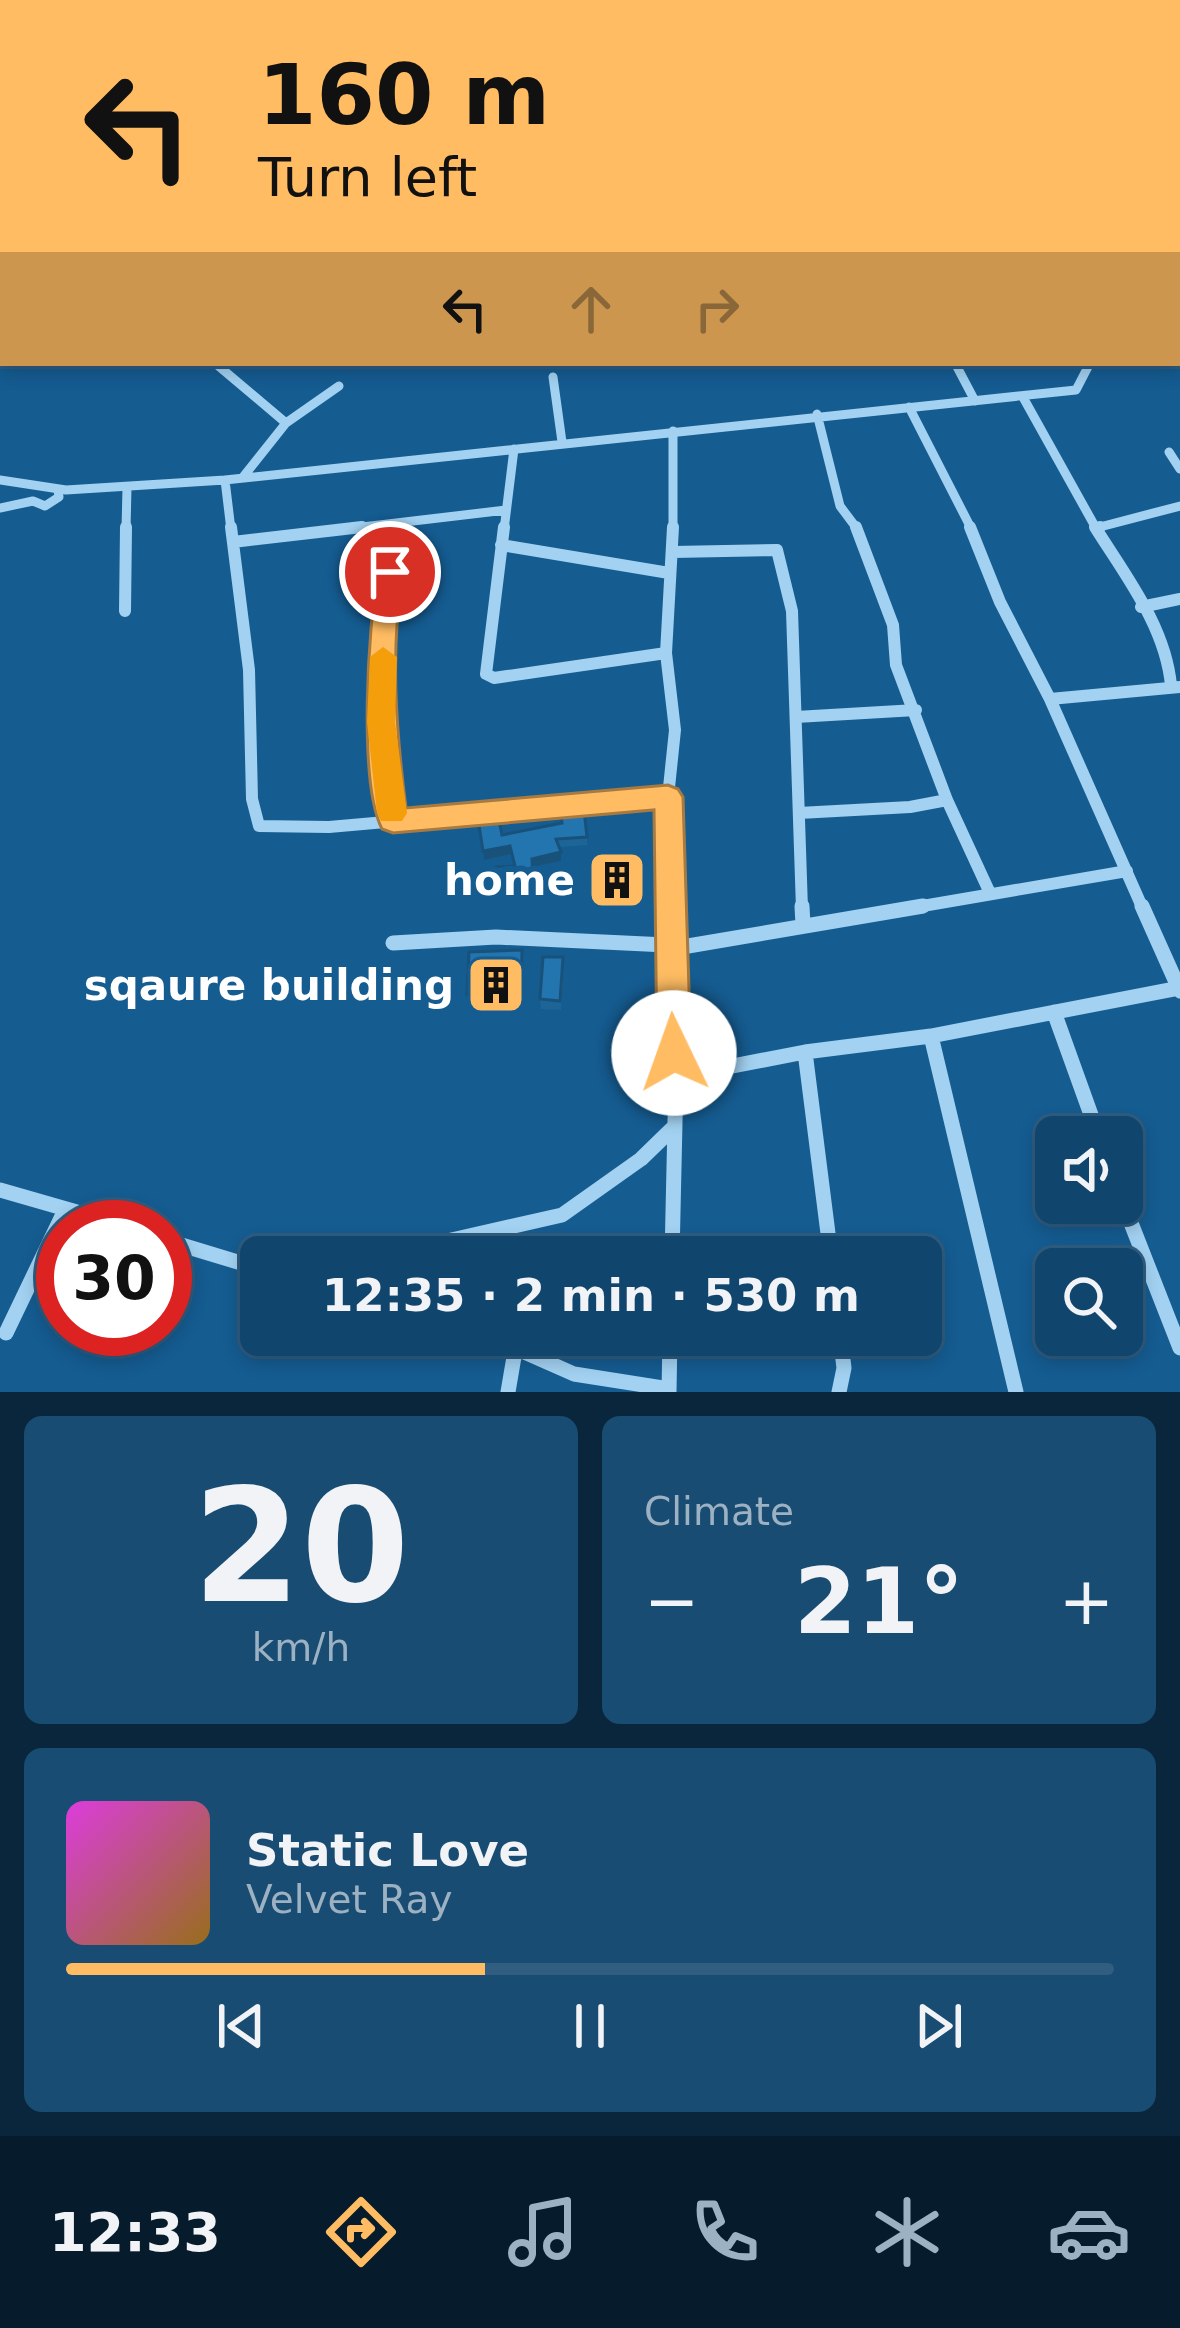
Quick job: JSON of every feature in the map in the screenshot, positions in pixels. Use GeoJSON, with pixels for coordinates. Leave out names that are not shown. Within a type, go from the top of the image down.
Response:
{"type":"FeatureCollection","features":[{"type":"Feature","properties":{"kind":"street"},"geometry":{"type":"LineString","coordinates":[[219,366],[286,423]]}},
{"type":"Feature","properties":{"kind":"street"},"geometry":{"type":"LineString","coordinates":[[957,366],[975,401]]}},
{"type":"Feature","properties":{"kind":"street"},"geometry":{"type":"LineString","coordinates":[[0,480],[58,490],[127,488],[817,414],[1024,399],[1076,389],[1088,366]]}},
{"type":"Feature","properties":{"kind":"street"},"geometry":{"type":"LineString","coordinates":[[553,377],[562,442]]}},
{"type":"Feature","properties":{"kind":"street"},"geometry":{"type":"LineString","coordinates":[[243,477],[286,423],[339,386]]}},
{"type":"Feature","properties":{"kind":"street"},"geometry":{"type":"LineString","coordinates":[[1024,399],[1129,579],[1171,661],[1175,687],[1050,699]]}},
{"type":"Feature","properties":{"kind":"street"},"geometry":{"type":"LineString","coordinates":[[676,1077],[1179,989],[1050,699],[909,407]]}},
{"type":"Feature","properties":{"kind":"street"},"geometry":{"type":"LineString","coordinates":[[817,414],[840,506],[855,523],[892,626],[896,665],[947,800],[989,891]]}},
{"type":"Feature","properties":{"kind":"street"},"geometry":{"type":"LineString","coordinates":[[672,1236],[676,1077],[668,797],[675,730],[665,653],[673,552],[673,431]]}},
{"type":"Feature","properties":{"kind":"street"},"geometry":{"type":"LineString","coordinates":[[514,448],[486,674],[494,678],[665,653]]}},
{"type":"Feature","properties":{"kind":"street"},"geometry":{"type":"LineString","coordinates":[[1169,452],[1180,469]]}},
{"type":"Feature","properties":{"kind":"street"},"geometry":{"type":"LineString","coordinates":[[225,480],[249,670],[252,799],[259,826],[393,821],[668,797]]}},
{"type":"Feature","properties":{"kind":"street"},"geometry":{"type":"LineString","coordinates":[[125,611],[127,488]]}},
{"type":"Feature","properties":{"kind":"street"},"geometry":{"type":"LineString","coordinates":[[0,508],[33,501],[45,506],[59,497],[58,490]]}},
{"type":"Feature","properties":{"kind":"street"},"geometry":{"type":"LineString","coordinates":[[1096,528],[1180,506]]}},
{"type":"Feature","properties":{"kind":"street"},"geometry":{"type":"LineString","coordinates":[[233,542],[506,510]]}},
{"type":"Feature","properties":{"kind":"street"},"geometry":{"type":"LineString","coordinates":[[393,821],[381,722],[382,616],[396,524]]}},
{"type":"Feature","properties":{"kind":"street"},"geometry":{"type":"LineString","coordinates":[[501,545],[668,574]]}},
{"type":"Feature","properties":{"kind":"street"},"geometry":{"type":"LineString","coordinates":[[673,552],[776,550],[792,611],[803,925]]}},
{"type":"Feature","properties":{"kind":"street"},"geometry":{"type":"LineString","coordinates":[[1141,607],[1180,599]]}},
{"type":"Feature","properties":{"kind":"street"},"geometry":{"type":"LineString","coordinates":[[796,717],[916,710]]}},
{"type":"Feature","properties":{"kind":"street"},"geometry":{"type":"LineString","coordinates":[[799,813],[910,807],[947,800]]}},
{"type":"Feature","properties":{"kind":"street"},"geometry":{"type":"LineString","coordinates":[[393,944],[496,937],[670,946],[1127,871]]}},
{"type":"Feature","properties":{"kind":"street"},"geometry":{"type":"LineString","coordinates":[[1054,1012],[1091,1116]]}},
{"type":"Feature","properties":{"kind":"street"},"geometry":{"type":"LineString","coordinates":[[931,1036],[1016,1392]]}},
{"type":"Feature","properties":{"kind":"street"},"geometry":{"type":"LineString","coordinates":[[805,1052],[828,1236]]}},
{"type":"Feature","properties":{"kind":"street"},"geometry":{"type":"LineString","coordinates":[[470,1236],[562,1215],[641,1159],[675,1126]]}},
{"type":"Feature","properties":{"kind":"street"},"geometry":{"type":"LineString","coordinates":[[0,1190],[36,1201]]}},
{"type":"Feature","properties":{"kind":"street"},"geometry":{"type":"LineString","coordinates":[[1131,1224],[1180,1348]]}},
{"type":"Feature","properties":{"kind":"street"},"geometry":{"type":"LineString","coordinates":[[192,1248],[240,1263]]}},
{"type":"Feature","properties":{"kind":"street"},"geometry":{"type":"LineString","coordinates":[[6,1333],[36,1270]]}},
{"type":"Feature","properties":{"kind":"street"},"geometry":{"type":"LineString","coordinates":[[1160,1298],[1180,1294]]}},
{"type":"Feature","properties":{"kind":"street"},"geometry":{"type":"LineString","coordinates":[[508,1392],[514,1356]]}},
{"type":"Feature","properties":{"kind":"street"},"geometry":{"type":"LineString","coordinates":[[528,1356],[574,1374],[669,1391],[670,1356]]}},
{"type":"Feature","properties":{"kind":"street"},"geometry":{"type":"LineString","coordinates":[[838,1392],[843,1356]]}},
{"type":"Feature","properties":{"kind":"building"},"geometry":{"type":"Polygon","coordinates":[[[584,810],[587,837],[556,839],[561,852],[532,859],[533,881],[519,882],[519,874],[497,876],[496,867],[515,866],[510,846],[483,851],[478,819],[498,815],[502,835],[562,823],[561,812],[584,810]]]}},
{"type":"Feature","properties":{"kind":"building"},"geometry":{"type":"Polygon","coordinates":[[[602,856],[638,856],[640,870],[632,870],[634,884],[611,886],[602,856]]]}},
{"type":"Feature","properties":{"kind":"building","name":"sqaure building"},"geometry":{"type":"Polygon","coordinates":[[[522,950],[521,994],[467,995],[469,952],[522,950]]]}},
{"type":"Feature","properties":{"kind":"building"},"geometry":{"type":"Polygon","coordinates":[[[543,957],[563,957],[560,1001],[540,999],[543,957]]]}},
{"type":"Feature","properties":{"kind":"slow traffic"},"geometry":{"type":"LineString","coordinates":[[383,657],[381,722],[392,813]]}},
{"type":"Feature","properties":{"kind":"place","name":"home"},"geometry":{"type":"Point","coordinates":[617,880]}},
{"type":"Feature","properties":{"kind":"place","name":"sqaure building"},"geometry":{"type":"Point","coordinates":[496,985]}},
{"type":"Feature","properties":{"kind":"route"},"geometry":{"type":"LineString","coordinates":[[390,572],[382,616],[381,722],[393,821],[668,797],[672,807],[674,1053]]}}]}
